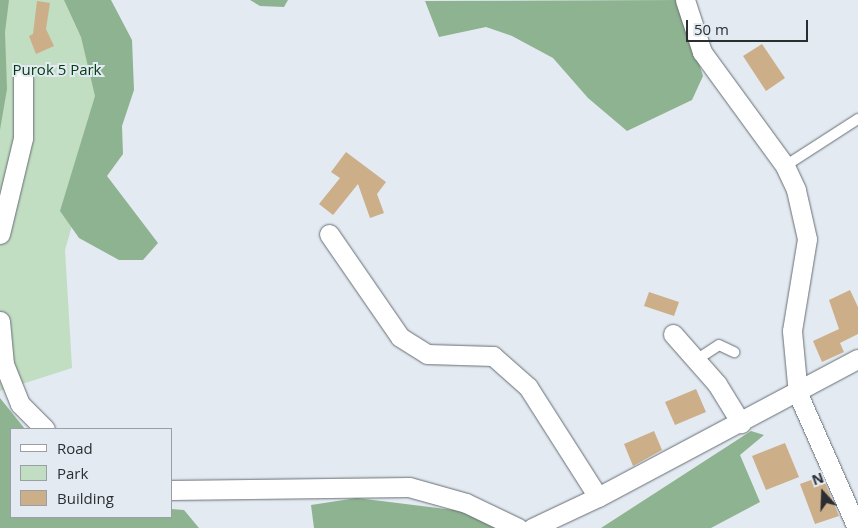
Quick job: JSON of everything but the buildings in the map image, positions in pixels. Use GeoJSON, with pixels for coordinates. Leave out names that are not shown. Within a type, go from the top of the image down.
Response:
{"type":"FeatureCollection","features":[{"type":"Feature","properties":{"kind":"street"},"geometry":{"type":"LineString","coordinates":[[685,0],[702,52],[785,166],[805,218],[807,239],[792,331],[798,394],[857,528]]}},
{"type":"Feature","properties":{"kind":"street"},"geometry":{"type":"LineString","coordinates":[[0,234],[23,138],[23,76]]}},
{"type":"Feature","properties":{"kind":"street"},"geometry":{"type":"LineString","coordinates":[[329,234],[400,337],[427,354],[493,356],[528,388],[598,497]]}},
{"type":"Feature","properties":{"kind":"street"},"geometry":{"type":"LineString","coordinates":[[0,321],[7,372],[20,404],[44,428]]}},
{"type":"Feature","properties":{"kind":"street"},"geometry":{"type":"LineString","coordinates":[[673,334],[721,389],[741,423]]}},
{"type":"Feature","properties":{"kind":"street"},"geometry":{"type":"LineString","coordinates":[[532,528],[598,497],[798,394],[858,358]]}},
{"type":"Feature","properties":{"kind":"street"},"geometry":{"type":"LineString","coordinates":[[172,490],[409,487],[466,502],[518,528]]}},
{"type":"Feature","properties":{"kind":"lane"},"geometry":{"type":"LineString","coordinates":[[785,166],[858,120]]}},
{"type":"Feature","properties":{"kind":"lane"},"geometry":{"type":"LineString","coordinates":[[696,360],[719,345],[734,352]]}},
{"type":"Feature","properties":{"kind":"green space","name":"Purok 5 Park"},"geometry":{"type":"Polygon","coordinates":[[[0,0],[90,0],[118,66],[65,250],[72,368],[0,391],[0,0]]]}},
{"type":"Feature","properties":{"kind":"green space"},"geometry":{"type":"Polygon","coordinates":[[[0,0],[9,0],[5,32],[7,89],[0,130],[0,0]]]}},
{"type":"Feature","properties":{"kind":"green space"},"geometry":{"type":"Polygon","coordinates":[[[64,0],[111,0],[132,40],[134,90],[122,126],[123,154],[107,176],[158,243],[143,260],[119,260],[79,238],[60,211],[95,96],[81,37],[64,0]]]}},
{"type":"Feature","properties":{"kind":"green space"},"geometry":{"type":"Polygon","coordinates":[[[250,0],[288,0],[284,7],[260,6],[250,0]]]}},
{"type":"Feature","properties":{"kind":"green space"},"geometry":{"type":"Polygon","coordinates":[[[679,0],[703,76],[692,100],[627,131],[588,98],[553,58],[512,36],[486,27],[439,37],[425,1],[679,0]]]}},
{"type":"Feature","properties":{"kind":"green space"},"geometry":{"type":"Polygon","coordinates":[[[0,398],[24,428],[10,428],[10,518],[172,518],[172,509],[184,510],[199,528],[0,528],[0,398]]]}},
{"type":"Feature","properties":{"kind":"green space"},"geometry":{"type":"Polygon","coordinates":[[[751,431],[764,435],[740,455],[760,502],[711,528],[601,528],[751,431]]]}},
{"type":"Feature","properties":{"kind":"green space"},"geometry":{"type":"Polygon","coordinates":[[[357,498],[462,511],[499,528],[314,528],[311,505],[357,498]]]}}]}
